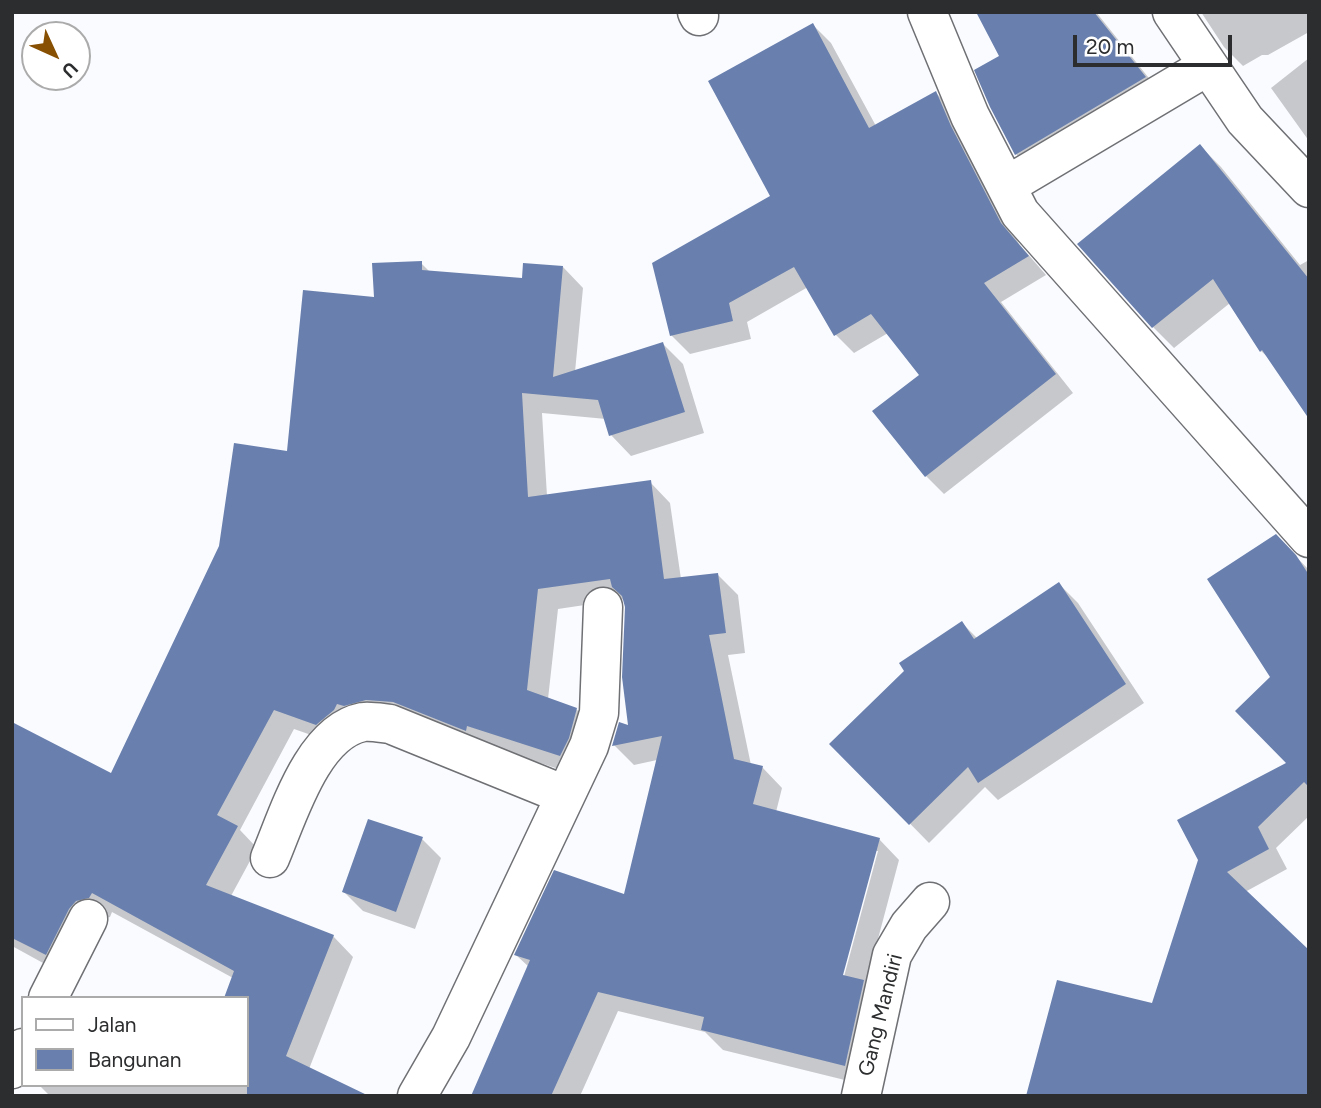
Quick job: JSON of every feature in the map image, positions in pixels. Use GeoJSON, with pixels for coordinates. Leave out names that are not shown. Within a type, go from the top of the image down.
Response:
{"type":"FeatureCollection","features":[{"type":"Feature","properties":{"kind":"street"},"geometry":{"type":"LineString","coordinates":[[927,12],[970,116],[1020,213],[1307,533]]}},
{"type":"Feature","properties":{"kind":"street"},"geometry":{"type":"LineString","coordinates":[[1172,12],[1245,121],[1309,188]]}},
{"type":"Feature","properties":{"kind":"street"},"geometry":{"type":"LineString","coordinates":[[1006,186],[1208,66]]}},
{"type":"Feature","properties":{"kind":"street"},"geometry":{"type":"LineString","coordinates":[[417,1096],[451,1037],[589,746],[598,713],[603,607]]}},
{"type":"Feature","properties":{"kind":"street"},"geometry":{"type":"LineString","coordinates":[[270,858],[313,762],[326,744],[348,727],[365,722],[390,724],[565,795]]}},
{"type":"Feature","properties":{"kind":"street","name":"Gang Mandiri"},"geometry":{"type":"LineString","coordinates":[[861,1096],[892,955],[909,926],[930,902]]}},
{"type":"Feature","properties":{"kind":"street"},"geometry":{"type":"LineString","coordinates":[[49,996],[88,919]]}},
{"type":"Feature","properties":{"kind":"street"},"geometry":{"type":"LineString","coordinates":[[12,1069],[21,1052]]}},
{"type":"Feature","properties":{"kind":"building"},"geometry":{"type":"Polygon","coordinates":[[[976,12],[1094,12],[1146,77],[1015,155],[974,70],[999,56],[976,12]]]}},
{"type":"Feature","properties":{"kind":"building"},"geometry":{"type":"Polygon","coordinates":[[[813,23],[869,128],[936,91],[1001,223],[1029,256],[984,283],[1056,374],[925,477],[872,411],[919,375],[871,314],[834,336],[794,267],[729,303],[733,321],[670,336],[652,263],[770,196],[708,81],[813,23]]]}},
{"type":"Feature","properties":{"kind":"building"},"geometry":{"type":"Polygon","coordinates":[[[1200,144],[1309,279],[1309,419],[1262,350],[1260,352],[1213,279],[1152,328],[1077,244],[1200,144]]]}},
{"type":"Feature","properties":{"kind":"building"},"geometry":{"type":"Polygon","coordinates":[[[422,261],[422,270],[522,278],[523,263],[563,266],[553,377],[663,342],[685,412],[609,436],[598,400],[522,393],[528,497],[651,480],[664,579],[718,573],[726,633],[709,635],[734,759],[763,766],[753,804],[880,838],[843,975],[864,980],[845,1066],[701,1030],[704,1017],[598,992],[551,1096],[471,1096],[530,960],[514,955],[554,870],[624,894],[662,736],[612,746],[619,722],[628,725],[622,677],[625,607],[622,596],[612,587],[610,579],[538,589],[527,690],[577,708],[569,738],[560,756],[467,726],[466,731],[393,702],[366,700],[344,706],[337,704],[334,710],[316,725],[274,710],[217,815],[238,826],[206,885],[334,935],[286,1056],[369,1096],[247,1096],[248,996],[225,996],[234,971],[92,893],[89,898],[76,901],[69,909],[46,955],[12,938],[12,722],[111,773],[219,546],[234,443],[287,451],[303,290],[374,297],[372,263],[422,261]]]}},
{"type":"Feature","properties":{"kind":"building"},"geometry":{"type":"Polygon","coordinates":[[[1276,534],[1296,555],[1309,575],[1309,787],[1304,782],[1258,827],[1269,849],[1227,872],[1309,950],[1309,1096],[1026,1096],[1057,980],[1152,1003],[1198,860],[1177,820],[1286,763],[1235,711],[1270,677],[1207,579],[1276,534]]]}},
{"type":"Feature","properties":{"kind":"building"},"geometry":{"type":"Polygon","coordinates":[[[1059,582],[1126,684],[978,783],[968,767],[909,825],[829,744],[904,671],[899,663],[962,621],[974,639],[1059,582]]]}},
{"type":"Feature","properties":{"kind":"building"},"geometry":{"type":"Polygon","coordinates":[[[368,819],[423,837],[396,912],[342,892],[368,819]]]}}]}
